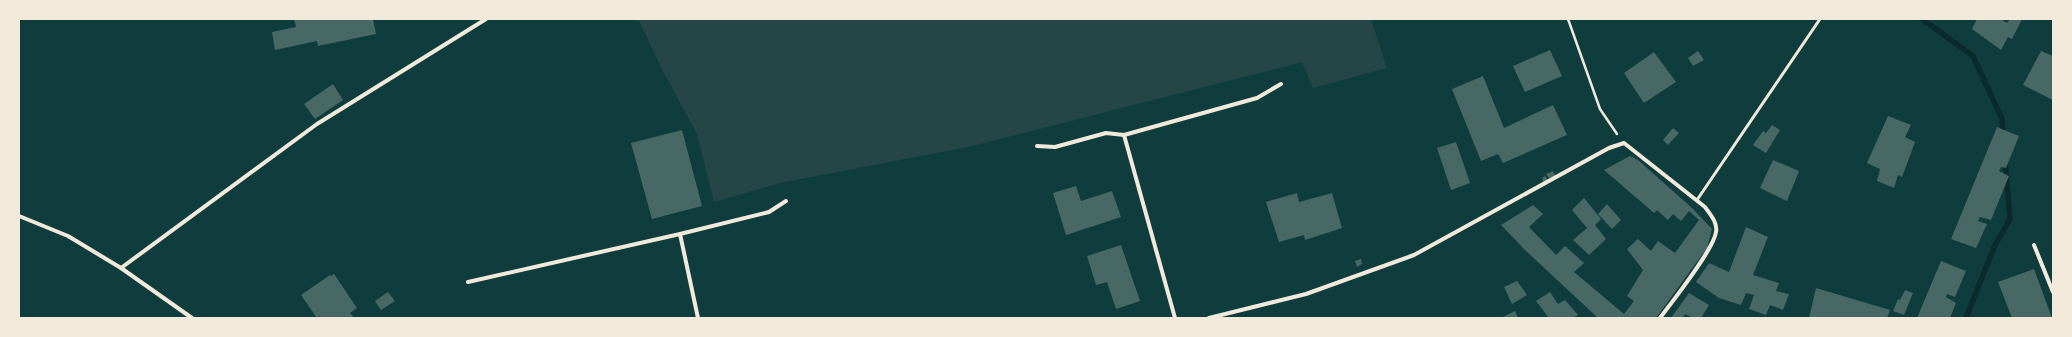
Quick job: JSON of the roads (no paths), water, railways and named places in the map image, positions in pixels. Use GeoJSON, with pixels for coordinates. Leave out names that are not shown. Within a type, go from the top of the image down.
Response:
{"type":"FeatureCollection","features":[{"type":"Feature","properties":{"kind":"street"},"geometry":{"type":"LineString","coordinates":[[121,268],[317,124],[486,19]]}},
{"type":"Feature","properties":{"kind":"street"},"geometry":{"type":"LineString","coordinates":[[1037,146],[1055,147],[1106,132],[1124,135],[1257,98],[1281,84]]}},
{"type":"Feature","properties":{"kind":"street"},"geometry":{"type":"LineString","coordinates":[[1124,135],[1175,318]]}},
{"type":"Feature","properties":{"kind":"street"},"geometry":{"type":"LineString","coordinates":[[1209,318],[1306,294],[1414,255],[1609,148],[1624,143],[1697,200],[1713,218],[1717,232],[1710,249],[1660,318]]}},
{"type":"Feature","properties":{"kind":"street"},"geometry":{"type":"LineString","coordinates":[[468,282],[680,234],[769,212],[786,200]]}},
{"type":"Feature","properties":{"kind":"street"},"geometry":{"type":"LineString","coordinates":[[19,216],[68,236],[121,268],[192,318]]}},
{"type":"Feature","properties":{"kind":"street"},"geometry":{"type":"LineString","coordinates":[[680,234],[698,318]]}},
{"type":"Feature","properties":{"kind":"street"},"geometry":{"type":"LineString","coordinates":[[2034,245],[2053,292]]}},
{"type":"Feature","properties":{"kind":"lane"},"geometry":{"type":"LineString","coordinates":[[1697,200],[1820,19]]}},
{"type":"Feature","properties":{"kind":"waterway"},"geometry":{"type":"LineString","coordinates":[[1922,19],[1973,56],[2002,119],[2003,136]]}},
{"type":"Feature","properties":{"kind":"waterway"},"geometry":{"type":"LineString","coordinates":[[1966,318],[1995,245],[2010,219],[2005,160]]}}]}
